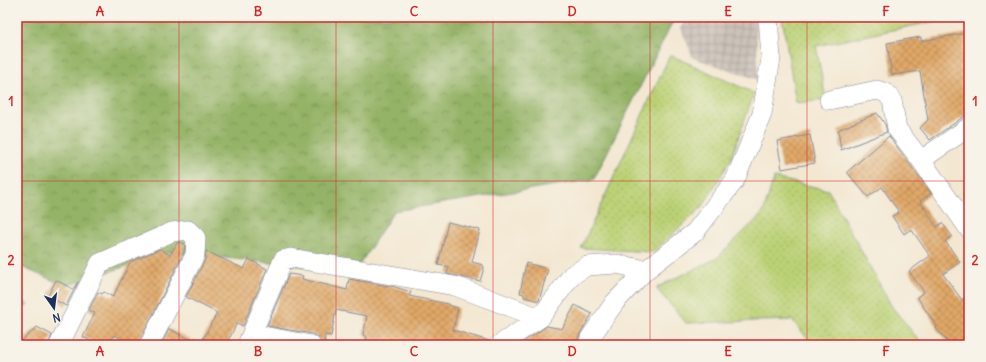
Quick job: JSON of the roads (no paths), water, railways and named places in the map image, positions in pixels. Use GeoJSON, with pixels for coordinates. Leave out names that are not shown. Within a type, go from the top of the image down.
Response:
{"type":"FeatureCollection","features":[{"type":"Feature","properties":{"kind":"street"},"geometry":{"type":"LineString","coordinates":[[588,345],[590,338],[615,302],[646,270],[695,232],[735,180],[762,114],[772,58],[768,17]]}},
{"type":"Feature","properties":{"kind":"street"},"geometry":{"type":"LineString","coordinates":[[829,100],[877,90],[886,93],[892,100],[897,128],[969,229]]}},
{"type":"Feature","properties":{"kind":"street"},"geometry":{"type":"LineString","coordinates":[[921,160],[969,127]]}},
{"type":"Feature","properties":{"kind":"street"},"geometry":{"type":"LineString","coordinates":[[59,345],[100,264],[172,232],[188,230],[196,238],[195,254],[149,345]]}},
{"type":"Feature","properties":{"kind":"street"},"geometry":{"type":"LineString","coordinates":[[311,345],[250,339],[283,260],[291,258],[455,286],[540,318]]}},
{"type":"Feature","properties":{"kind":"street"},"geometry":{"type":"LineString","coordinates":[[499,345],[540,318],[572,274],[587,266],[616,264],[646,270]]}},
{"type":"Feature","properties":{"kind":"water"},"geometry":{"type":"Polygon","coordinates":[[[17,293],[28,305],[17,315],[17,293]]]}}]}
